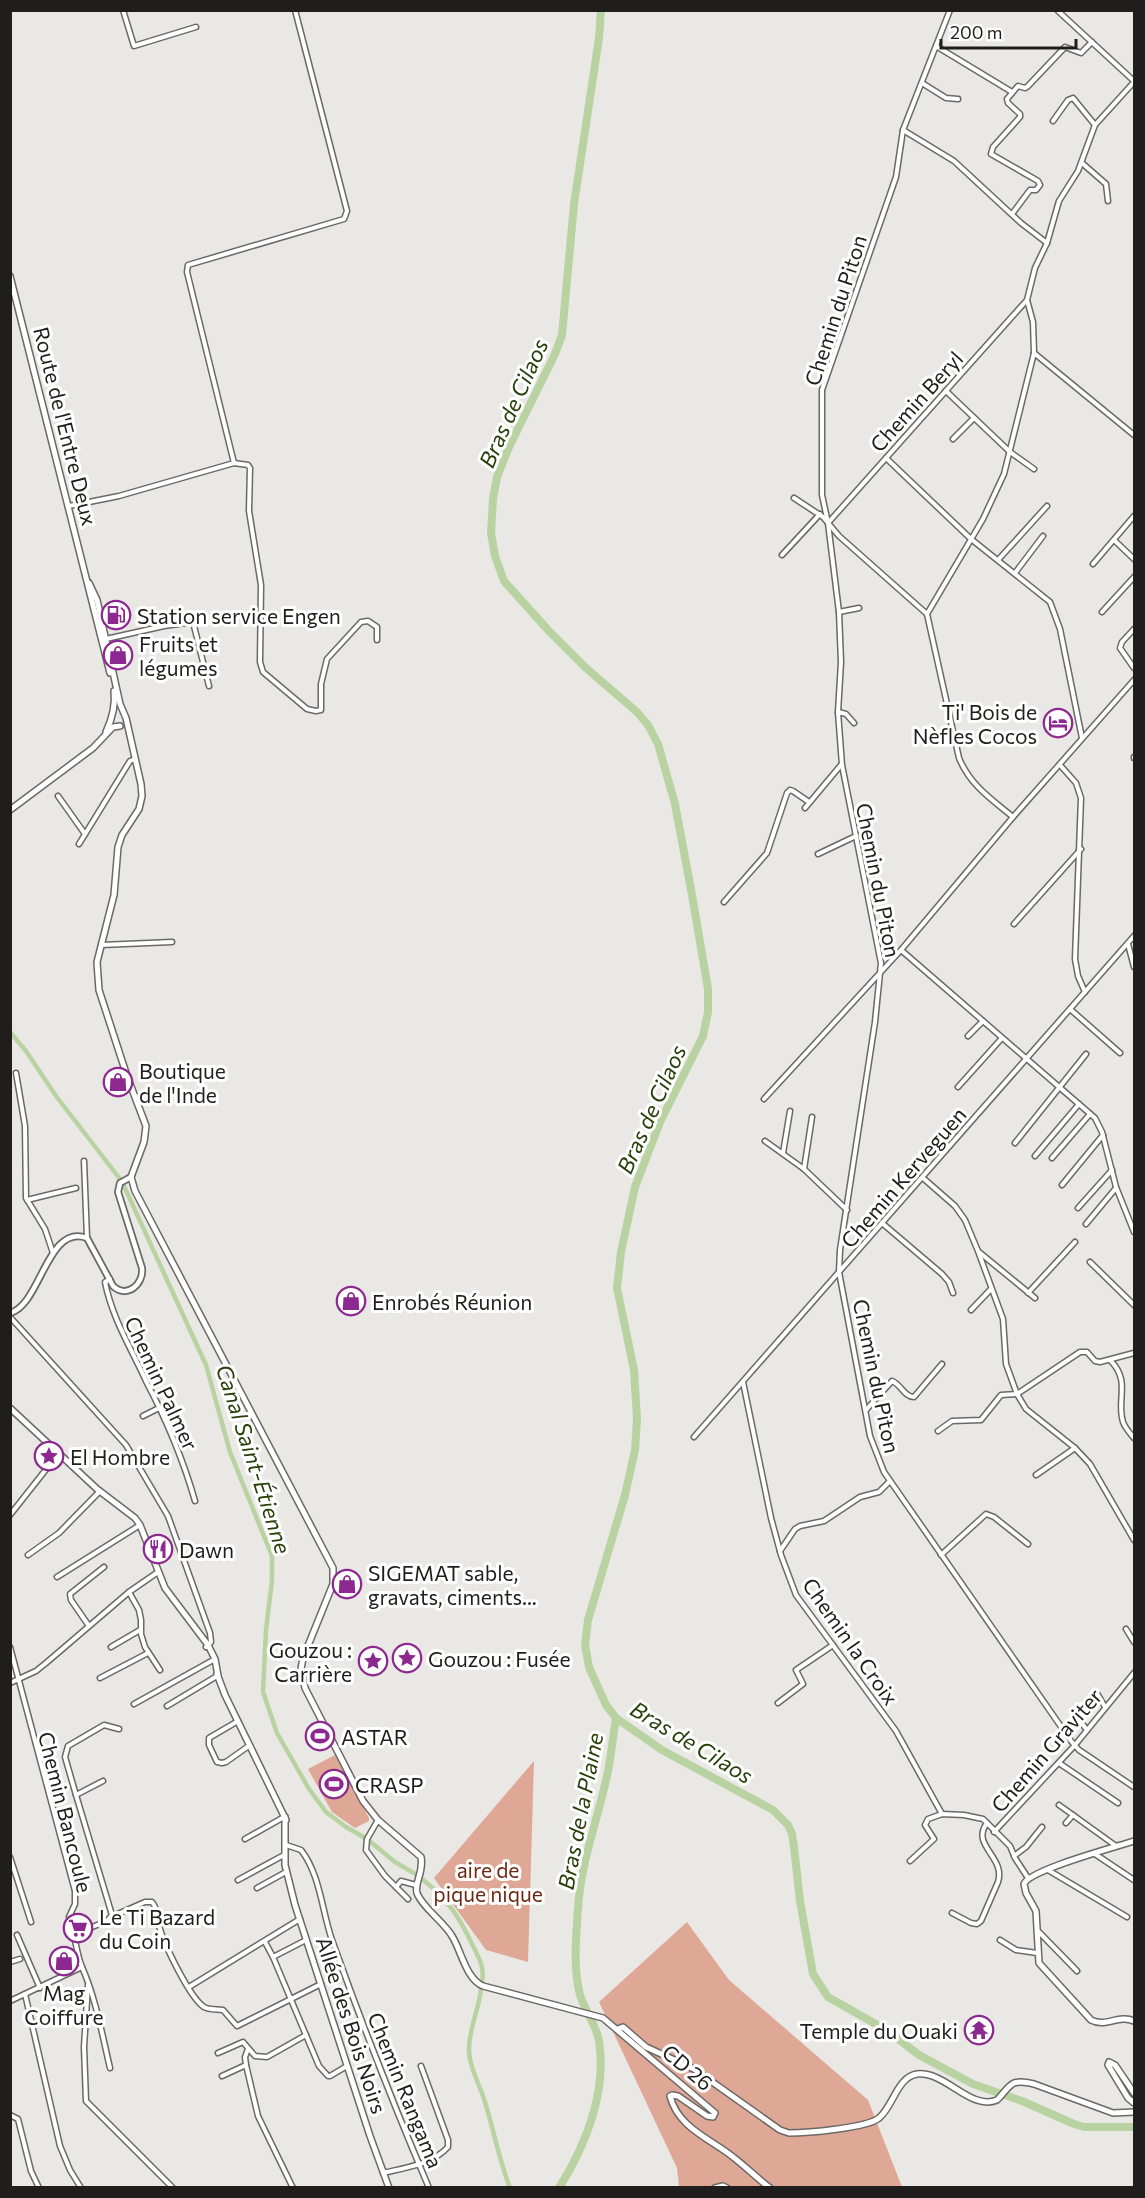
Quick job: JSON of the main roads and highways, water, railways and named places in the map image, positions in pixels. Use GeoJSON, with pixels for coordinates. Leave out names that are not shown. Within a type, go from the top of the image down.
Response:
{"type":"FeatureCollection","features":[{"type":"Feature","properties":{"kind":"main road","name":"Route de l'Entre Deux"},"geometry":{"type":"LineString","coordinates":[[10,276],[13,299],[69,506],[112,678],[115,696],[114,712]]}},
{"type":"Feature","properties":{"kind":"main road","name":"Route de l'Entre Deux"},"geometry":{"type":"LineString","coordinates":[[89,583],[97,600],[122,711]]}},
{"type":"Feature","properties":{"kind":"main road"},"geometry":{"type":"LineString","coordinates":[[122,711],[125,715],[128,733],[115,724],[111,716],[114,712],[122,711]]}},
{"type":"Feature","properties":{"kind":"main road"},"geometry":{"type":"LineString","coordinates":[[10,810],[93,748],[115,724],[126,720]]}},
{"type":"Feature","properties":{"kind":"main road","name":"CD 26"},"geometry":{"type":"LineString","coordinates":[[128,733],[141,784],[141,802],[118,847],[114,895],[97,962],[99,990],[146,1126],[144,1142],[130,1178],[237,1389],[333,1568],[333,1584],[303,1658],[302,1680],[363,1801],[378,1820],[421,1857],[422,1865],[416,1884],[417,1894],[452,1935],[473,1979],[479,1984],[603,2018],[689,2093],[712,2108],[715,2113],[713,2117],[703,2115],[680,2097],[672,2095],[670,2097],[683,2119],[695,2132],[731,2156],[770,2187]]}},
{"type":"Feature","properties":{"kind":"main road","name":"Allée des Bois Noirs"},"geometry":{"type":"LineString","coordinates":[[10,1408],[139,1526],[170,1596],[207,1646],[238,1721],[285,1816],[288,1825],[287,1872]]}},
{"type":"Feature","properties":{"kind":"main road"},"geometry":{"type":"LineString","coordinates":[[1134,1841],[1047,1869],[1028,1878],[1024,1884],[1024,1889],[1036,1911],[1037,1953],[1042,1967],[1091,2020],[1100,2024],[1124,2018],[1134,2021]]}},
{"type":"Feature","properties":{"kind":"main road","name":"Allée des Bois Noirs"},"geometry":{"type":"LineString","coordinates":[[287,1845],[284,1855],[300,1919],[389,2187]]}},
{"type":"Feature","properties":{"kind":"main road"},"geometry":{"type":"LineString","coordinates":[[618,2029],[623,2026],[646,2047],[694,2069],[780,2130],[789,2133],[865,2124],[878,2119],[903,2082],[909,2076],[916,2074],[932,2076],[984,2102],[994,2102],[1013,2084],[1027,2082],[1113,2113],[1134,2112]]}},
{"type":"Feature","properties":{"kind":"main road"},"geometry":{"type":"LineString","coordinates":[[1134,2093],[1115,2065],[1109,2062],[1110,2068],[1128,2098],[1134,2103]]}},
{"type":"Feature","properties":{"kind":"main road"},"geometry":{"type":"LineString","coordinates":[[715,2187],[728,2187]]}},
{"type":"Feature","properties":{"kind":"waterway","name":"Bras de Cilaos"},"geometry":{"type":"LineString","coordinates":[[601,10],[599,38],[574,204],[562,335],[497,477],[491,533],[495,556],[504,581],[586,668],[637,712],[648,725],[658,744],[675,804],[692,895],[708,989],[708,1012],[703,1036],[660,1122],[635,1187],[621,1252],[617,1288],[634,1370],[637,1419],[635,1450],[625,1495],[588,1620],[585,1645],[589,1667],[606,1705],[616,1718],[662,1750],[773,1810],[788,1825],[792,1834],[800,1901],[813,1974],[828,1997],[888,2031],[919,2055],[973,2084],[1022,2101],[1084,2127],[1134,2127]]}},
{"type":"Feature","properties":{"kind":"waterway","name":"Canal Saint-Étienne"},"geometry":{"type":"LineString","coordinates":[[10,1032],[120,1179]]}},
{"type":"Feature","properties":{"kind":"waterway","name":"Canal Saint-Étienne"},"geometry":{"type":"LineString","coordinates":[[124,1186],[206,1365],[230,1452],[272,1556],[263,1692],[277,1733],[309,1789],[326,1812],[367,1839],[395,1862],[417,1875]]}},
{"type":"Feature","properties":{"kind":"waterway","name":"Bras de la Plaine"},"geometry":{"type":"LineString","coordinates":[[559,2188],[586,2136],[597,2099],[600,2079],[599,2041],[580,1995],[576,1974],[576,1941],[582,1874],[607,1776],[616,1718]]}},
{"type":"Feature","properties":{"kind":"waterway","name":"Canal Saint-Étienne"},"geometry":{"type":"LineString","coordinates":[[422,1879],[446,1901],[463,1926],[481,1963],[482,1982]]}},
{"type":"Feature","properties":{"kind":"waterway","name":"Canal Saint-Étienne"},"geometry":{"type":"LineString","coordinates":[[481,1989],[471,2034],[469,2056],[510,2188]]}},
{"type":"Feature","properties":{"kind":"place","name":"Station service Engen"},"geometry":{"type":"Point","coordinates":[116,615]}},
{"type":"Feature","properties":{"kind":"place","name":"Fruits et légumes"},"geometry":{"type":"Point","coordinates":[118,655]}},
{"type":"Feature","properties":{"kind":"place","name":"Ti' Bois de Nèfles Cocos"},"geometry":{"type":"Point","coordinates":[1058,723]}},
{"type":"Feature","properties":{"kind":"place","name":"Boutique de l'Inde"},"geometry":{"type":"Point","coordinates":[118,1082]}},
{"type":"Feature","properties":{"kind":"place","name":"Enrobés Réunion"},"geometry":{"type":"Point","coordinates":[351,1301]}},
{"type":"Feature","properties":{"kind":"place","name":"El Hombre"},"geometry":{"type":"Point","coordinates":[49,1456]}},
{"type":"Feature","properties":{"kind":"place","name":"Dawn"},"geometry":{"type":"Point","coordinates":[158,1549]}},
{"type":"Feature","properties":{"kind":"place","name":"SIGEMAT sable, gravats, ciments..."},"geometry":{"type":"Point","coordinates":[347,1584]}},
{"type":"Feature","properties":{"kind":"place","name":"Gouzou : Fusée"},"geometry":{"type":"Point","coordinates":[407,1658]}},
{"type":"Feature","properties":{"kind":"place","name":"Gouzou : Carrière"},"geometry":{"type":"Point","coordinates":[373,1661]}},
{"type":"Feature","properties":{"kind":"place","name":"ASTAR"},"geometry":{"type":"Point","coordinates":[320,1736]}},
{"type":"Feature","properties":{"kind":"place","name":"CRASP"},"geometry":{"type":"Point","coordinates":[334,1784]}},
{"type":"Feature","properties":{"kind":"place","name":"Le Ti Bazard du Coin"},"geometry":{"type":"Point","coordinates":[78,1928]}},
{"type":"Feature","properties":{"kind":"place","name":"Mag Coiffure"},"geometry":{"type":"Point","coordinates":[64,1961]}},
{"type":"Feature","properties":{"kind":"place","name":"Temple du Ouaki"},"geometry":{"type":"Point","coordinates":[979,2030]}},
{"type":"Feature","properties":{"kind":"park label","name":"aire de pique nique"},"geometry":{"type":"Point","coordinates":[488,1881]}}]}
